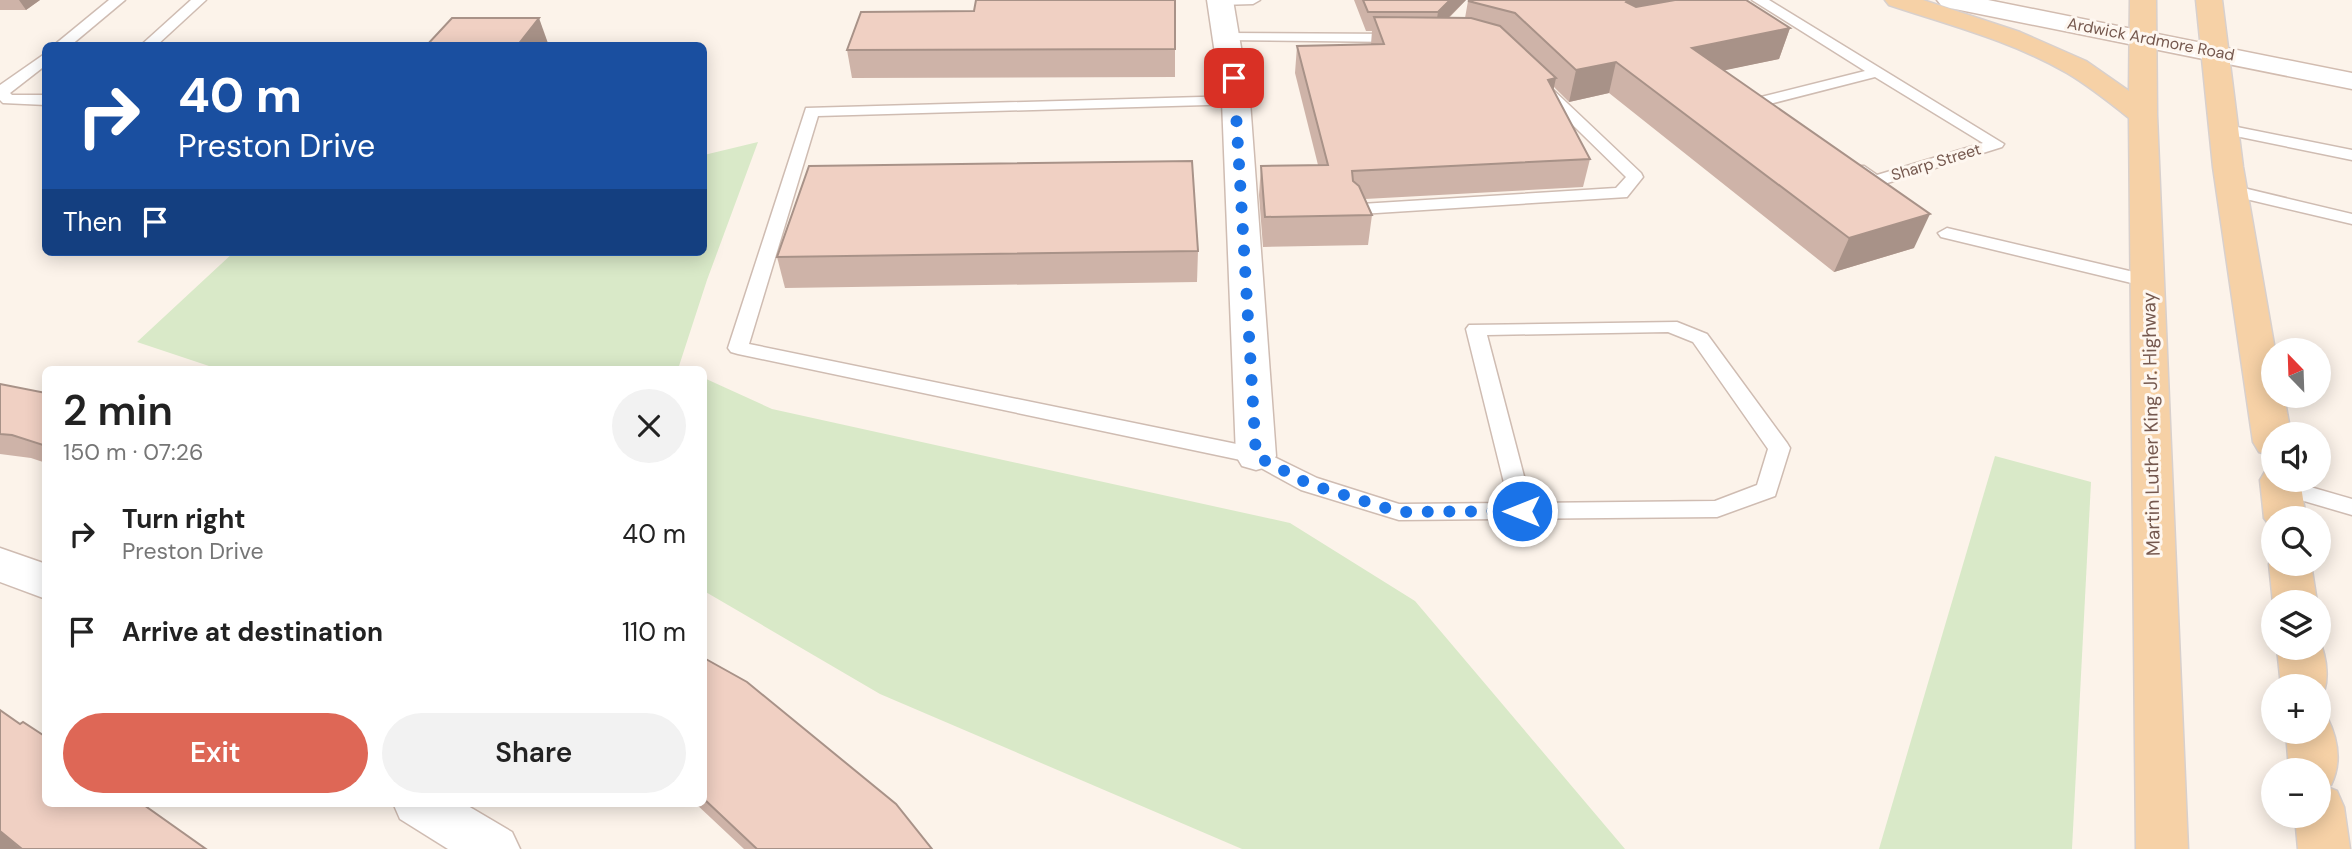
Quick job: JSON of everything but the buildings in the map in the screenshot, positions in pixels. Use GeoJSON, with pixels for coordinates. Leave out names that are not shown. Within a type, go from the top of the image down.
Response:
{"type":"FeatureCollection","features":[{"type":"Feature","properties":{"kind":"main road"},"geometry":{"type":"LineString","coordinates":[[1898,0],[2031,46],[2076,67],[2112,90],[2143,115]]}},
{"type":"Feature","properties":{"kind":"main road","name":"Martin Luther King Jr. Highway"},"geometry":{"type":"LineString","coordinates":[[2143,0],[2143,115],[2162,849]]}},
{"type":"Feature","properties":{"kind":"main road"},"geometry":{"type":"LineString","coordinates":[[2209,0],[2222,129],[2270,422]]}},
{"type":"Feature","properties":{"kind":"main road"},"geometry":{"type":"LineString","coordinates":[[2322,828],[2324,849]]}},
{"type":"Feature","properties":{"kind":"street"},"geometry":{"type":"LineString","coordinates":[[1220,0],[1236,101],[1256,456]]}},
{"type":"Feature","properties":{"kind":"street","name":"Ardwick Ardmore Road"},"geometry":{"type":"LineString","coordinates":[[1950,0],[2352,80]]}},
{"type":"Feature","properties":{"kind":"street"},"geometry":{"type":"LineString","coordinates":[[0,564],[42,580]]}},
{"type":"Feature","properties":{"kind":"street"},"geometry":{"type":"LineString","coordinates":[[425,807],[494,849]]}},
{"type":"Feature","properties":{"kind":"lane"},"geometry":{"type":"LineString","coordinates":[[65,42],[118,0]]}},
{"type":"Feature","properties":{"kind":"lane"},"geometry":{"type":"LineString","coordinates":[[152,42],[199,0]]}},
{"type":"Feature","properties":{"kind":"lane"},"geometry":{"type":"LineString","coordinates":[[1220,0],[1252,0]]}},
{"type":"Feature","properties":{"kind":"lane"},"geometry":{"type":"LineString","coordinates":[[1741,9],[1763,2]]}},
{"type":"Feature","properties":{"kind":"lane","name":"Sharp Street"},"geometry":{"type":"LineString","coordinates":[[1763,2],[1996,144],[1875,181],[1843,160]]}},
{"type":"Feature","properties":{"kind":"lane"},"geometry":{"type":"LineString","coordinates":[[1226,37],[1414,38]]}},
{"type":"Feature","properties":{"kind":"lane"},"geometry":{"type":"LineString","coordinates":[[42,60],[1,92],[8,100],[42,100]]}},
{"type":"Feature","properties":{"kind":"lane"},"geometry":{"type":"LineString","coordinates":[[1779,116],[1758,102],[1877,72]]}},
{"type":"Feature","properties":{"kind":"lane"},"geometry":{"type":"LineString","coordinates":[[1361,209],[1621,193],[1635,177],[1530,76]]}},
{"type":"Feature","properties":{"kind":"lane"},"geometry":{"type":"LineString","coordinates":[[1236,101],[812,111],[738,348],[1256,456],[1309,484],[1399,512],[1522,511],[1717,509],[1767,490],[1779,448],[1700,338],[1670,326],[1476,329],[1522,511]]}},
{"type":"Feature","properties":{"kind":"lane"},"geometry":{"type":"LineString","coordinates":[[2222,129],[2352,155]]}},
{"type":"Feature","properties":{"kind":"lane"},"geometry":{"type":"LineString","coordinates":[[2231,190],[2352,219]]}},
{"type":"Feature","properties":{"kind":"lane"},"geometry":{"type":"LineString","coordinates":[[1947,233],[2148,281]]}},
{"type":"Feature","properties":{"kind":"lane"},"geometry":{"type":"LineString","coordinates":[[2282,494],[2352,507]]}},
{"type":"Feature","properties":{"kind":"green space"},"geometry":{"type":"Polygon","coordinates":[[[758,142],[707,280],[679,366],[209,366],[137,342],[230,256],[707,256],[707,154],[758,142]]]}},
{"type":"Feature","properties":{"kind":"green space"},"geometry":{"type":"Polygon","coordinates":[[[707,379],[772,409],[1290,523],[1415,601],[1625,849],[1242,849],[880,694],[707,593],[707,379]]]}},
{"type":"Feature","properties":{"kind":"green space"},"geometry":{"type":"Polygon","coordinates":[[[1995,456],[2091,482],[2072,849],[1879,849],[1995,456]]]}},
{"type":"Feature","properties":{"kind":"route"},"geometry":{"type":"LineString","coordinates":[[1234,78],[1256,456],[1309,484],[1399,512],[1522,511]]}}]}
